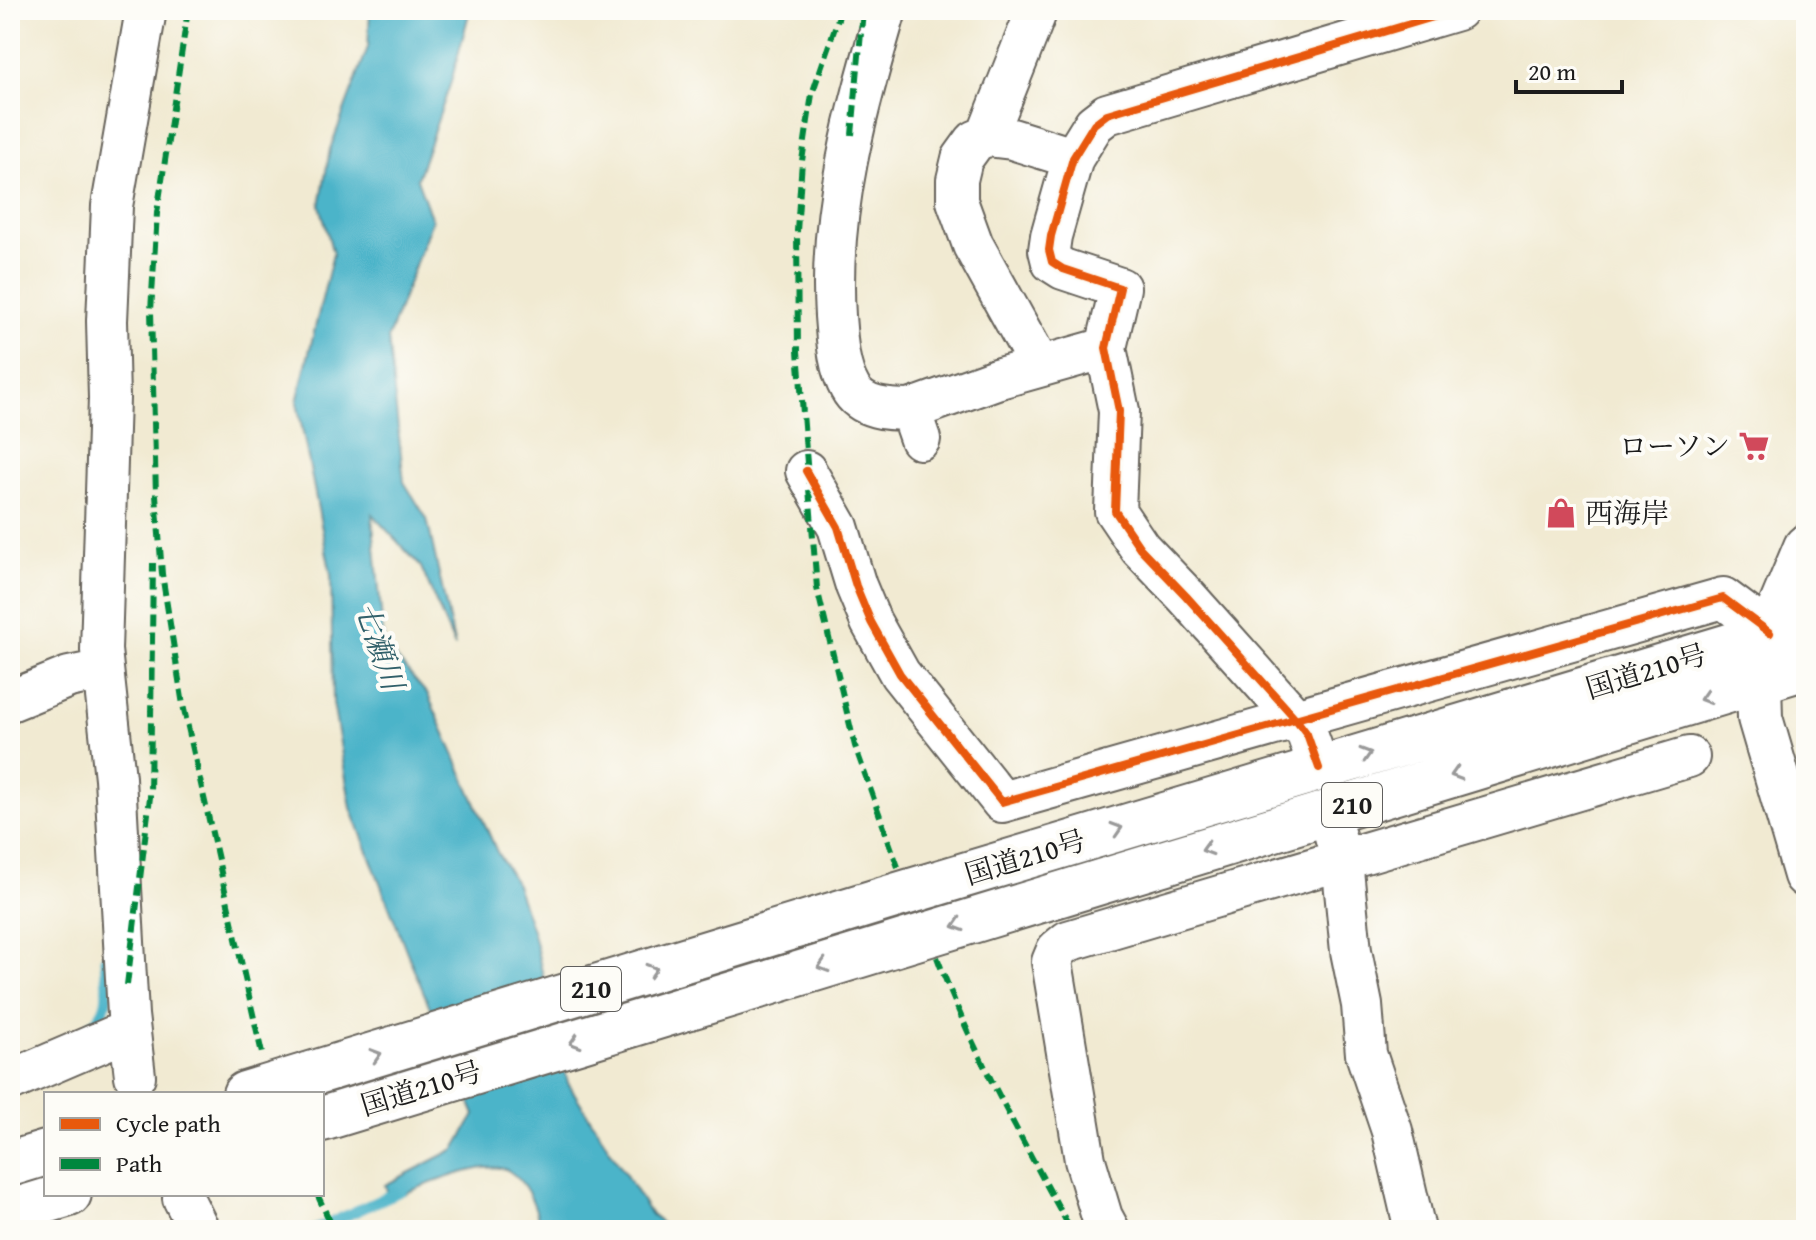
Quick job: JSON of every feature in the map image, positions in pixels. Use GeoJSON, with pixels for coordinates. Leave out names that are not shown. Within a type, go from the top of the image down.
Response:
{"type":"FeatureCollection","features":[{"type":"Feature","properties":{"kind":"main road"},"geometry":{"type":"LineString","coordinates":[[1806,547],[1788,628],[1759,682],[1760,718],[1806,875]]}},
{"type":"Feature","properties":{"kind":"main road","name":"国道210号"},"geometry":{"type":"LineString","coordinates":[[252,1092],[1788,628]]}},
{"type":"Feature","properties":{"kind":"main road","name":"国道210号"},"geometry":{"type":"LineString","coordinates":[[324,1118],[1806,667]]}},
{"type":"Feature","properties":{"kind":"main road"},"geometry":{"type":"LineString","coordinates":[[10,1164],[44,1154]]}},
{"type":"Feature","properties":{"kind":"main road"},"geometry":{"type":"LineString","coordinates":[[10,1212],[62,1196]]}},
{"type":"Feature","properties":{"kind":"street"},"geometry":{"type":"LineString","coordinates":[[135,1076],[129,1030],[115,778],[103,670],[102,571],[108,454],[110,234],[122,142],[146,10]]}},
{"type":"Feature","properties":{"kind":"street"},"geometry":{"type":"LineString","coordinates":[[886,10],[860,98],[836,228],[834,298],[838,350],[851,390],[872,406],[888,410],[915,425],[996,379],[1106,348]]}},
{"type":"Feature","properties":{"kind":"street"},"geometry":{"type":"LineString","coordinates":[[987,136],[1037,10]]}},
{"type":"Feature","properties":{"kind":"street"},"geometry":{"type":"LineString","coordinates":[[1319,768],[1307,734],[1295,718],[1140,548],[1115,511],[1119,411],[1106,348],[1120,288],[1063,269],[1052,262],[1049,250],[1073,158],[1094,124],[1107,114],[1457,10]]}},
{"type":"Feature","properties":{"kind":"street"},"geometry":{"type":"LineString","coordinates":[[1040,366],[973,245],[957,201],[957,180],[962,159],[975,141],[987,136],[1012,139],[1073,158]]}},
{"type":"Feature","properties":{"kind":"street"},"geometry":{"type":"LineString","coordinates":[[806,471],[838,527],[866,610],[893,663],[1002,802],[1723,598],[1788,628]]}},
{"type":"Feature","properties":{"kind":"street"},"geometry":{"type":"LineString","coordinates":[[10,701],[69,677],[103,670]]}},
{"type":"Feature","properties":{"kind":"street"},"geometry":{"type":"LineString","coordinates":[[1109,1230],[1093,1189],[1078,1126],[1052,962],[1057,950],[1068,941],[1689,757]]}},
{"type":"Feature","properties":{"kind":"street"},"geometry":{"type":"LineString","coordinates":[[1329,813],[1342,860],[1366,1054],[1392,1131],[1415,1230]]}},
{"type":"Feature","properties":{"kind":"street"},"geometry":{"type":"LineString","coordinates":[[10,1081],[129,1030]]}},
{"type":"Feature","properties":{"kind":"water","name":"七瀬川"},"geometry":{"type":"Polygon","coordinates":[[[370,10],[470,10],[451,82],[417,179],[432,220],[388,338],[404,482],[427,519],[455,647],[421,567],[372,514],[384,644],[428,695],[497,852],[515,882],[533,933],[568,1083],[651,1215],[670,1230],[541,1230],[526,1190],[516,1176],[498,1168],[450,1176],[390,1199],[385,1185],[455,1149],[475,1115],[351,808],[333,703],[331,575],[297,402],[333,254],[320,205],[330,149],[368,47],[370,10]]]}},
{"type":"Feature","properties":{"kind":"waterway"},"geometry":{"type":"LineString","coordinates":[[90,1026],[106,1004],[105,959]]}},
{"type":"Feature","properties":{"kind":"waterway"},"geometry":{"type":"LineString","coordinates":[[315,1230],[402,1190]]}},
{"type":"Feature","properties":{"kind":"marked path"},"geometry":{"type":"LineString","coordinates":[[188,10],[157,213],[151,311],[156,495],[162,574],[183,705],[263,1058]]}},
{"type":"Feature","properties":{"kind":"marked path"},"geometry":{"type":"LineString","coordinates":[[841,10],[812,94],[802,161],[797,231],[798,351],[817,588],[855,746],[898,867]]}},
{"type":"Feature","properties":{"kind":"marked path"},"geometry":{"type":"LineString","coordinates":[[852,135],[863,10]]}},
{"type":"Feature","properties":{"kind":"marked path"},"geometry":{"type":"LineString","coordinates":[[127,985],[150,797],[153,563]]}},
{"type":"Feature","properties":{"kind":"marked path"},"geometry":{"type":"LineString","coordinates":[[937,957],[982,1062],[1071,1230]]}},
{"type":"Feature","properties":{"kind":"marked path"},"geometry":{"type":"LineString","coordinates":[[318,1196],[334,1230]]}},
{"type":"Feature","properties":{"kind":"cycle path"},"geometry":{"type":"LineString","coordinates":[[1319,768],[1307,734],[1295,718],[1140,548],[1115,511],[1119,411],[1106,348],[1120,288],[1063,269],[1052,262],[1049,250],[1051,236],[1073,158],[1094,124],[1107,114],[1457,10]]}},
{"type":"Feature","properties":{"kind":"cycle path"},"geometry":{"type":"LineString","coordinates":[[806,471],[838,527],[871,622],[900,674],[1002,802],[1723,598],[1770,633]]}},
{"type":"Feature","properties":{"kind":"place","name":"ローソン"},"geometry":{"type":"Point","coordinates":[1754,446]}},
{"type":"Feature","properties":{"kind":"place","name":"西海岸"},"geometry":{"type":"Point","coordinates":[1561,513]}}]}
